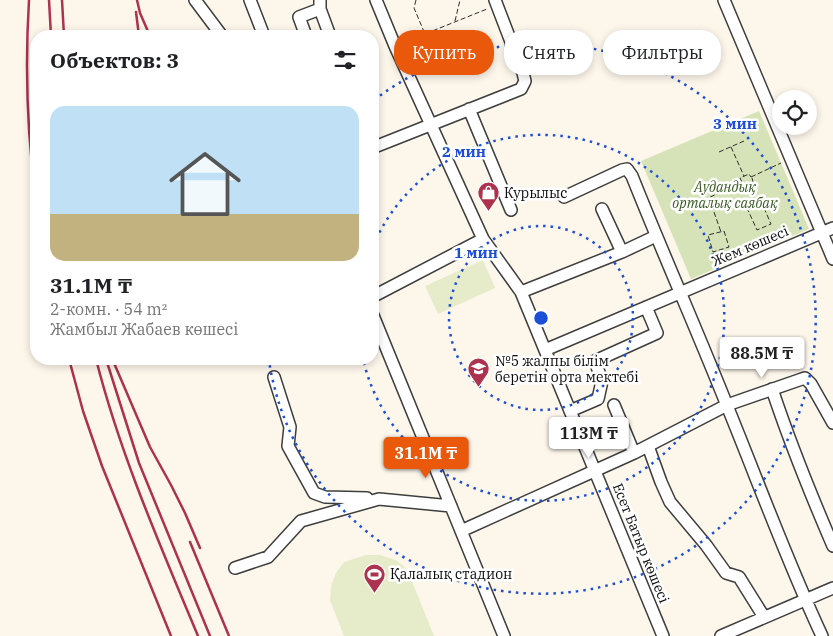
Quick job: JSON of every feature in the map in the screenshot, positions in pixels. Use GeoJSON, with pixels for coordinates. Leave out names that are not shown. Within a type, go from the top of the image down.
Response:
{"type":"FeatureCollection","features":[{"type":"Feature","properties":{"kind":"street"},"geometry":{"type":"LineString","coordinates":[[195,0],[218,30]]}},
{"type":"Feature","properties":{"kind":"street"},"geometry":{"type":"LineString","coordinates":[[251,0],[262,30]]}},
{"type":"Feature","properties":{"kind":"street","name":"Есет Батыр көшесі"},"geometry":{"type":"LineString","coordinates":[[376,0],[394,44]]}},
{"type":"Feature","properties":{"kind":"street"},"geometry":{"type":"LineString","coordinates":[[738,0],[725,2],[828,230],[833,259]]}},
{"type":"Feature","properties":{"kind":"street"},"geometry":{"type":"LineString","coordinates":[[379,145],[521,89],[524,82],[523,73],[496,2]]}},
{"type":"Feature","properties":{"kind":"street"},"geometry":{"type":"LineString","coordinates":[[304,30],[299,17],[320,4],[328,30]]}},
{"type":"Feature","properties":{"kind":"street","name":"Есет Батыр көшесі"},"geometry":{"type":"LineString","coordinates":[[408,75],[483,238],[521,292],[663,636]]}},
{"type":"Feature","properties":{"kind":"street"},"geometry":{"type":"LineString","coordinates":[[469,109],[511,210]]}},
{"type":"Feature","properties":{"kind":"street"},"geometry":{"type":"LineString","coordinates":[[564,197],[622,170],[627,169],[632,176],[805,600],[822,636]]}},
{"type":"Feature","properties":{"kind":"street"},"geometry":{"type":"LineString","coordinates":[[602,209],[622,252]]}},
{"type":"Feature","properties":{"kind":"street","name":"Жем көшесі"},"geometry":{"type":"LineString","coordinates":[[545,350],[828,230]]}},
{"type":"Feature","properties":{"kind":"street"},"geometry":{"type":"LineString","coordinates":[[521,292],[622,252],[656,236]]}},
{"type":"Feature","properties":{"kind":"street"},"geometry":{"type":"LineString","coordinates":[[379,294],[483,238]]}},
{"type":"Feature","properties":{"kind":"street"},"geometry":{"type":"LineString","coordinates":[[570,411],[598,399],[602,380],[595,361],[657,333],[646,306]]}},
{"type":"Feature","properties":{"kind":"street"},"geometry":{"type":"LineString","coordinates":[[379,330],[504,636]]}},
{"type":"Feature","properties":{"kind":"street"},"geometry":{"type":"LineString","coordinates":[[274,377],[290,426],[288,446],[314,493],[325,497],[379,499],[451,506]]}},
{"type":"Feature","properties":{"kind":"street"},"geometry":{"type":"LineString","coordinates":[[461,531],[634,453],[727,405],[805,378],[811,384],[833,423]]}},
{"type":"Feature","properties":{"kind":"street"},"geometry":{"type":"LineString","coordinates":[[772,389],[811,495],[833,546]]}},
{"type":"Feature","properties":{"kind":"street"},"geometry":{"type":"LineString","coordinates":[[614,406],[634,453]]}},
{"type":"Feature","properties":{"kind":"street"},"geometry":{"type":"LineString","coordinates":[[648,446],[670,502],[706,545],[726,573],[739,577],[764,617]]}},
{"type":"Feature","properties":{"kind":"street"},"geometry":{"type":"LineString","coordinates":[[235,568],[268,557],[301,521],[379,499]]}},
{"type":"Feature","properties":{"kind":"street"},"geometry":{"type":"LineString","coordinates":[[721,636],[833,588]]}},
{"type":"Feature","properties":{"kind":"path"},"geometry":{"type":"LineString","coordinates":[[416,0],[414,8],[423,30]]}},
{"type":"Feature","properties":{"kind":"path"},"geometry":{"type":"LineString","coordinates":[[455,22],[460,0]]}},
{"type":"Feature","properties":{"kind":"path"},"geometry":{"type":"LineString","coordinates":[[435,30],[496,2]]}},
{"type":"Feature","properties":{"kind":"path"},"geometry":{"type":"LineString","coordinates":[[719,152],[744,141]]}},
{"type":"Feature","properties":{"kind":"path"},"geometry":{"type":"LineString","coordinates":[[731,147],[744,176]]}},
{"type":"Feature","properties":{"kind":"path"},"geometry":{"type":"LineString","coordinates":[[751,178],[781,164]]}},
{"type":"Feature","properties":{"kind":"path"},"geometry":{"type":"LineString","coordinates":[[749,174],[751,178],[753,182],[744,187],[740,178],[749,174]]}},
{"type":"Feature","properties":{"kind":"path"},"geometry":{"type":"LineString","coordinates":[[683,210],[742,182]]}},
{"type":"Feature","properties":{"kind":"path"},"geometry":{"type":"LineString","coordinates":[[748,185],[756,203]]}},
{"type":"Feature","properties":{"kind":"path"},"geometry":{"type":"LineString","coordinates":[[709,197],[720,232]]}},
{"type":"Feature","properties":{"kind":"path"},"geometry":{"type":"LineString","coordinates":[[761,201],[771,224],[757,230],[746,208],[756,203],[761,201]]}},
{"type":"Feature","properties":{"kind":"path"},"geometry":{"type":"LineString","coordinates":[[724,231],[729,247],[713,252],[708,236],[720,232],[724,231]]}},
{"type":"Feature","properties":{"kind":"green space","name":"Аудандық орталық саябақ"},"geometry":{"type":"Polygon","coordinates":[[[759,111],[809,229],[691,279],[641,161],[759,111]]]}},
{"type":"Feature","properties":{"kind":"green space"},"geometry":{"type":"Polygon","coordinates":[[[483,260],[495,288],[438,314],[425,286],[483,260]]]}},
{"type":"Feature","properties":{"kind":"green space","name":"Қалалық стадион"},"geometry":{"type":"Polygon","coordinates":[[[366,555],[380,555],[396,560],[407,569],[434,636],[344,636],[330,600],[331,586],[336,573],[344,562],[366,555]]]}},
{"type":"Feature","properties":{"kind":"railway"},"geometry":{"type":"LineString","coordinates":[[29,0],[27,50],[30,133]]}},
{"type":"Feature","properties":{"kind":"railway"},"geometry":{"type":"LineString","coordinates":[[49,0],[51,30]]}},
{"type":"Feature","properties":{"kind":"railway"},"geometry":{"type":"LineString","coordinates":[[62,0],[64,30]]}},
{"type":"Feature","properties":{"kind":"railway"},"geometry":{"type":"LineString","coordinates":[[137,0],[147,30]]}},
{"type":"Feature","properties":{"kind":"railway"},"geometry":{"type":"LineString","coordinates":[[136,12],[138,30]]}},
{"type":"Feature","properties":{"kind":"railway"},"geometry":{"type":"LineString","coordinates":[[71,365],[83,411],[102,466],[171,636]]}},
{"type":"Feature","properties":{"kind":"railway"},"geometry":{"type":"LineString","coordinates":[[98,365],[129,464],[155,533],[198,636]]}},
{"type":"Feature","properties":{"kind":"railway"},"geometry":{"type":"LineString","coordinates":[[108,365],[139,463],[210,636]]}},
{"type":"Feature","properties":{"kind":"railway"},"geometry":{"type":"LineString","coordinates":[[115,365],[150,447],[185,513],[200,548]]}},
{"type":"Feature","properties":{"kind":"railway"},"geometry":{"type":"LineString","coordinates":[[190,542],[229,636]]}},
{"type":"Feature","properties":{"kind":"place","name":"Курылыс"},"geometry":{"type":"Point","coordinates":[488,212]}},
{"type":"Feature","properties":{"kind":"place","name":"№5 жалпы білім беретін орта мектебі"},"geometry":{"type":"Point","coordinates":[479,388]}},
{"type":"Feature","properties":{"kind":"place","name":"Қалалық стадион"},"geometry":{"type":"Point","coordinates":[374,593]}}]}
